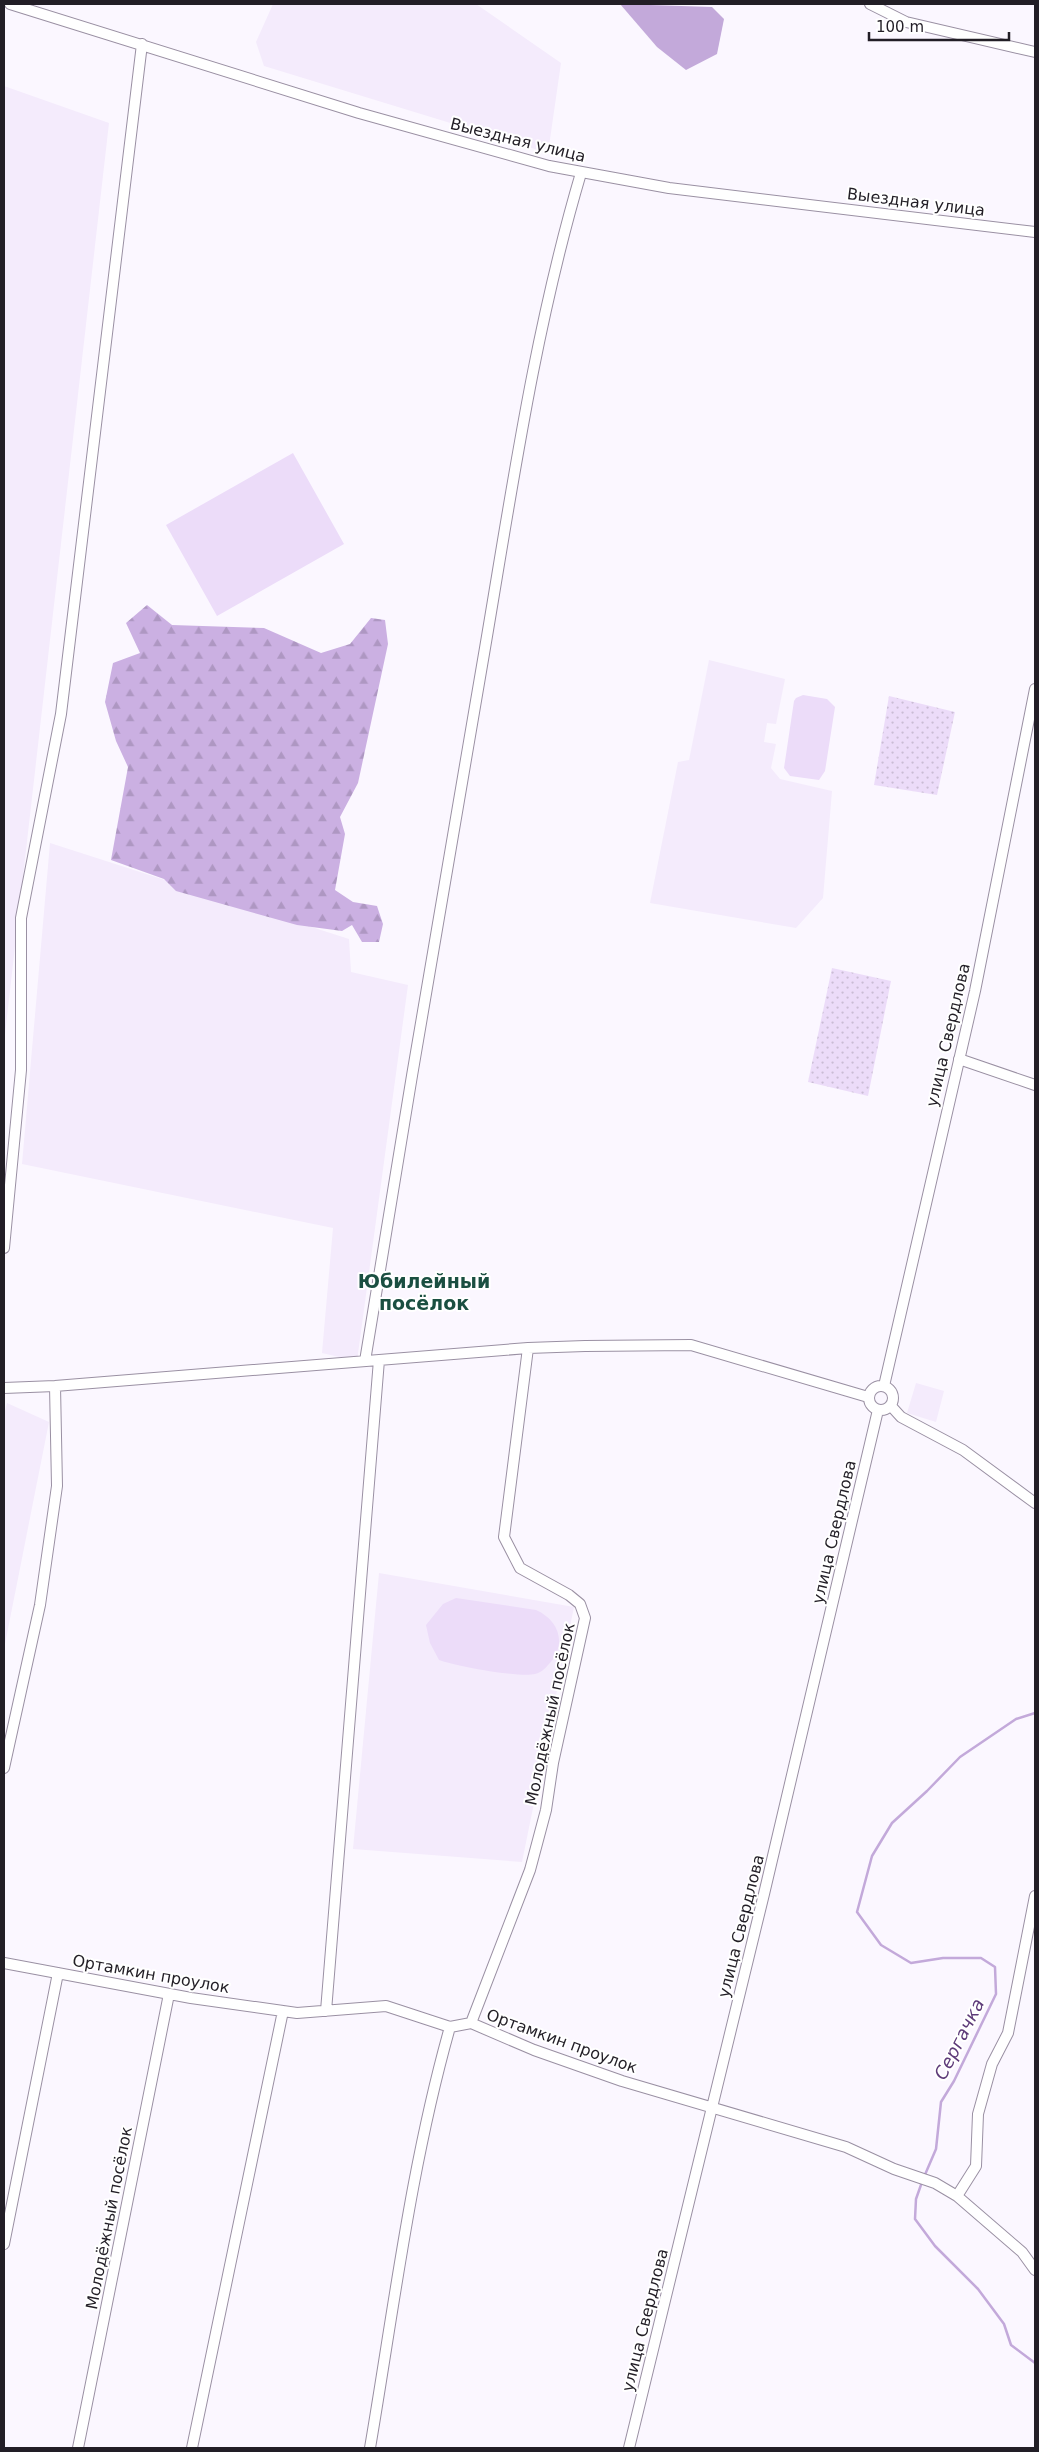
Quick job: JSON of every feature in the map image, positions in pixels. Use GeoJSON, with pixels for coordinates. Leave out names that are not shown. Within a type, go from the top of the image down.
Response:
{"type":"FeatureCollection","features":[{"type":"Feature","properties":{"kind":"street","name":"Выездная улица"},"geometry":{"type":"LineString","coordinates":[[10,4],[359,113],[581,173],[669,188],[1035,232]]}},
{"type":"Feature","properties":{"kind":"street"},"geometry":{"type":"LineString","coordinates":[[870,4],[906,22],[1035,52]]}},
{"type":"Feature","properties":{"kind":"street"},"geometry":{"type":"LineString","coordinates":[[4,1248],[21,1070],[21,918],[61,714],[142,44]]}},
{"type":"Feature","properties":{"kind":"street"},"geometry":{"type":"LineString","coordinates":[[365,1361],[430,965],[517,463],[547,300],[581,173]]}},
{"type":"Feature","properties":{"kind":"street","name":"улица Свердлова"},"geometry":{"type":"LineString","coordinates":[[884,1386],[975,991],[1035,689]]}},
{"type":"Feature","properties":{"kind":"street"},"geometry":{"type":"LineString","coordinates":[[959,1060],[1035,1085]]}},
{"type":"Feature","properties":{"kind":"street"},"geometry":{"type":"LineString","coordinates":[[4,1388],[55,1386],[528,1348],[692,1346],[868,1397]]}},
{"type":"Feature","properties":{"kind":"street","name":"Молодёжный посёлок"},"geometry":{"type":"LineString","coordinates":[[471,2023],[530,1870],[546,1810],[552,1763],[585,1618],[580,1604],[569,1595],[520,1568],[504,1537],[528,1348]]}},
{"type":"Feature","properties":{"kind":"street"},"geometry":{"type":"LineString","coordinates":[[326,2011],[379,1360]]}},
{"type":"Feature","properties":{"kind":"street"},"geometry":{"type":"LineString","coordinates":[[4,1768],[40,1605],[57,1486],[55,1386]]}},
{"type":"Feature","properties":{"kind":"street"},"geometry":{"type":"LineString","coordinates":[[877,1386],[884,1386],[891,1390],[894,1398],[891,1406],[885,1410],[878,1410],[871,1405],[868,1397],[871,1390],[877,1386]]}},
{"type":"Feature","properties":{"kind":"street"},"geometry":{"type":"LineString","coordinates":[[891,1406],[901,1417],[963,1450],[1035,1503]]}},
{"type":"Feature","properties":{"kind":"street","name":"улица Свердлова"},"geometry":{"type":"LineString","coordinates":[[629,2448],[878,1410]]}},
{"type":"Feature","properties":{"kind":"street"},"geometry":{"type":"LineString","coordinates":[[957,2196],[976,2166],[978,2114],[992,2064],[1008,2034],[1035,1896]]}},
{"type":"Feature","properties":{"kind":"street","name":"Ортамкин проулок"},"geometry":{"type":"LineString","coordinates":[[4,1963],[169,1994],[297,2013],[386,2006],[450,2027],[471,2023],[534,2050],[622,2081],[846,2147],[935,2183],[957,2196],[1022,2252],[1035,2270]]}},
{"type":"Feature","properties":{"kind":"street"},"geometry":{"type":"LineString","coordinates":[[4,2244],[58,1973]]}},
{"type":"Feature","properties":{"kind":"street","name":"Молодёжный посёлок"},"geometry":{"type":"LineString","coordinates":[[78,2448],[169,1994]]}},
{"type":"Feature","properties":{"kind":"street"},"geometry":{"type":"LineString","coordinates":[[192,2448],[283,2011]]}},
{"type":"Feature","properties":{"kind":"street"},"geometry":{"type":"LineString","coordinates":[[370,2448],[401,2249],[433,2086],[450,2027]]}},
{"type":"Feature","properties":{"kind":"shaded area"},"geometry":{"type":"Polygon","coordinates":[[[273,4],[476,4],[561,63],[548,153],[264,66],[256,42],[273,4]]]}},
{"type":"Feature","properties":{"kind":"shaded area"},"geometry":{"type":"Polygon","coordinates":[[[620,4],[712,7],[724,19],[717,54],[686,70],[657,47],[620,4]]]}},
{"type":"Feature","properties":{"kind":"shaded area"},"geometry":{"type":"Polygon","coordinates":[[[4,86],[109,123],[4,1043],[4,86]]]}},
{"type":"Feature","properties":{"kind":"shaded area"},"geometry":{"type":"Polygon","coordinates":[[[293,453],[344,544],[217,616],[166,525],[293,453]]]}},
{"type":"Feature","properties":{"kind":"shaded area"},"geometry":{"type":"Polygon","coordinates":[[[709,660],[785,679],[776,724],[767,723],[764,742],[776,744],[771,768],[780,779],[832,791],[823,898],[796,928],[650,903],[678,762],[689,760],[709,660]]]}},
{"type":"Feature","properties":{"kind":"shaded area"},"geometry":{"type":"Polygon","coordinates":[[[803,695],[827,699],[835,707],[825,771],[819,780],[790,776],[784,768],[794,701],[803,695]]]}},
{"type":"Feature","properties":{"kind":"shaded area"},"geometry":{"type":"Polygon","coordinates":[[[889,696],[955,712],[937,795],[874,785],[889,696]]]}},
{"type":"Feature","properties":{"kind":"shaded area"},"geometry":{"type":"Polygon","coordinates":[[[50,843],[349,939],[351,972],[408,985],[357,1361],[322,1353],[333,1228],[22,1164],[50,843]]]}},
{"type":"Feature","properties":{"kind":"shaded area"},"geometry":{"type":"Polygon","coordinates":[[[832,968],[891,981],[868,1096],[808,1082],[832,968]]]}},
{"type":"Feature","properties":{"kind":"shaded area"},"geometry":{"type":"Polygon","coordinates":[[[916,1383],[944,1391],[936,1422],[907,1413],[916,1383]]]}},
{"type":"Feature","properties":{"kind":"shaded area"},"geometry":{"type":"Polygon","coordinates":[[[7,1403],[49,1422],[4,1649],[4,1415],[7,1403]]]}},
{"type":"Feature","properties":{"kind":"shaded area"},"geometry":{"type":"Polygon","coordinates":[[[379,1573],[574,1607],[522,1862],[353,1849],[379,1573]]]}},
{"type":"Feature","properties":{"kind":"shaded area"},"geometry":{"type":"Polygon","coordinates":[[[456,1598],[536,1610],[544,1614],[555,1627],[558,1634],[558,1649],[554,1657],[541,1672],[527,1675],[487,1671],[439,1660],[430,1643],[426,1625],[443,1604],[456,1598]]]}},
{"type":"Feature","properties":{"kind":"green space"},"geometry":{"type":"Polygon","coordinates":[[[147,605],[172,625],[264,628],[321,653],[350,644],[371,618],[385,620],[388,644],[358,783],[340,817],[345,834],[335,890],[353,902],[377,906],[383,924],[379,942],[362,942],[352,925],[342,931],[297,925],[176,891],[164,879],[111,860],[128,767],[116,741],[105,702],[113,663],[140,653],[126,623],[147,605]]]}},
{"type":"Feature","properties":{"kind":"waterway","name":"Сергачка"},"geometry":{"type":"LineString","coordinates":[[924,2177],[936,2149],[941,2102],[954,2081],[996,1994],[995,1967],[981,1958],[943,1958],[911,1963],[881,1945],[857,1912],[872,1856],[892,1823],[960,1757],[1016,1719],[1035,1713]]}},
{"type":"Feature","properties":{"kind":"waterway","name":"Сергачка"},"geometry":{"type":"LineString","coordinates":[[922,2182],[916,2199],[915,2219],[935,2246],[978,2289],[1004,2324],[1011,2345],[1035,2363]]}},
{"type":"Feature","properties":{"kind":"district","name":"Юбилейный посёлок"},"geometry":{"type":"Point","coordinates":[424,1292]}}]}
